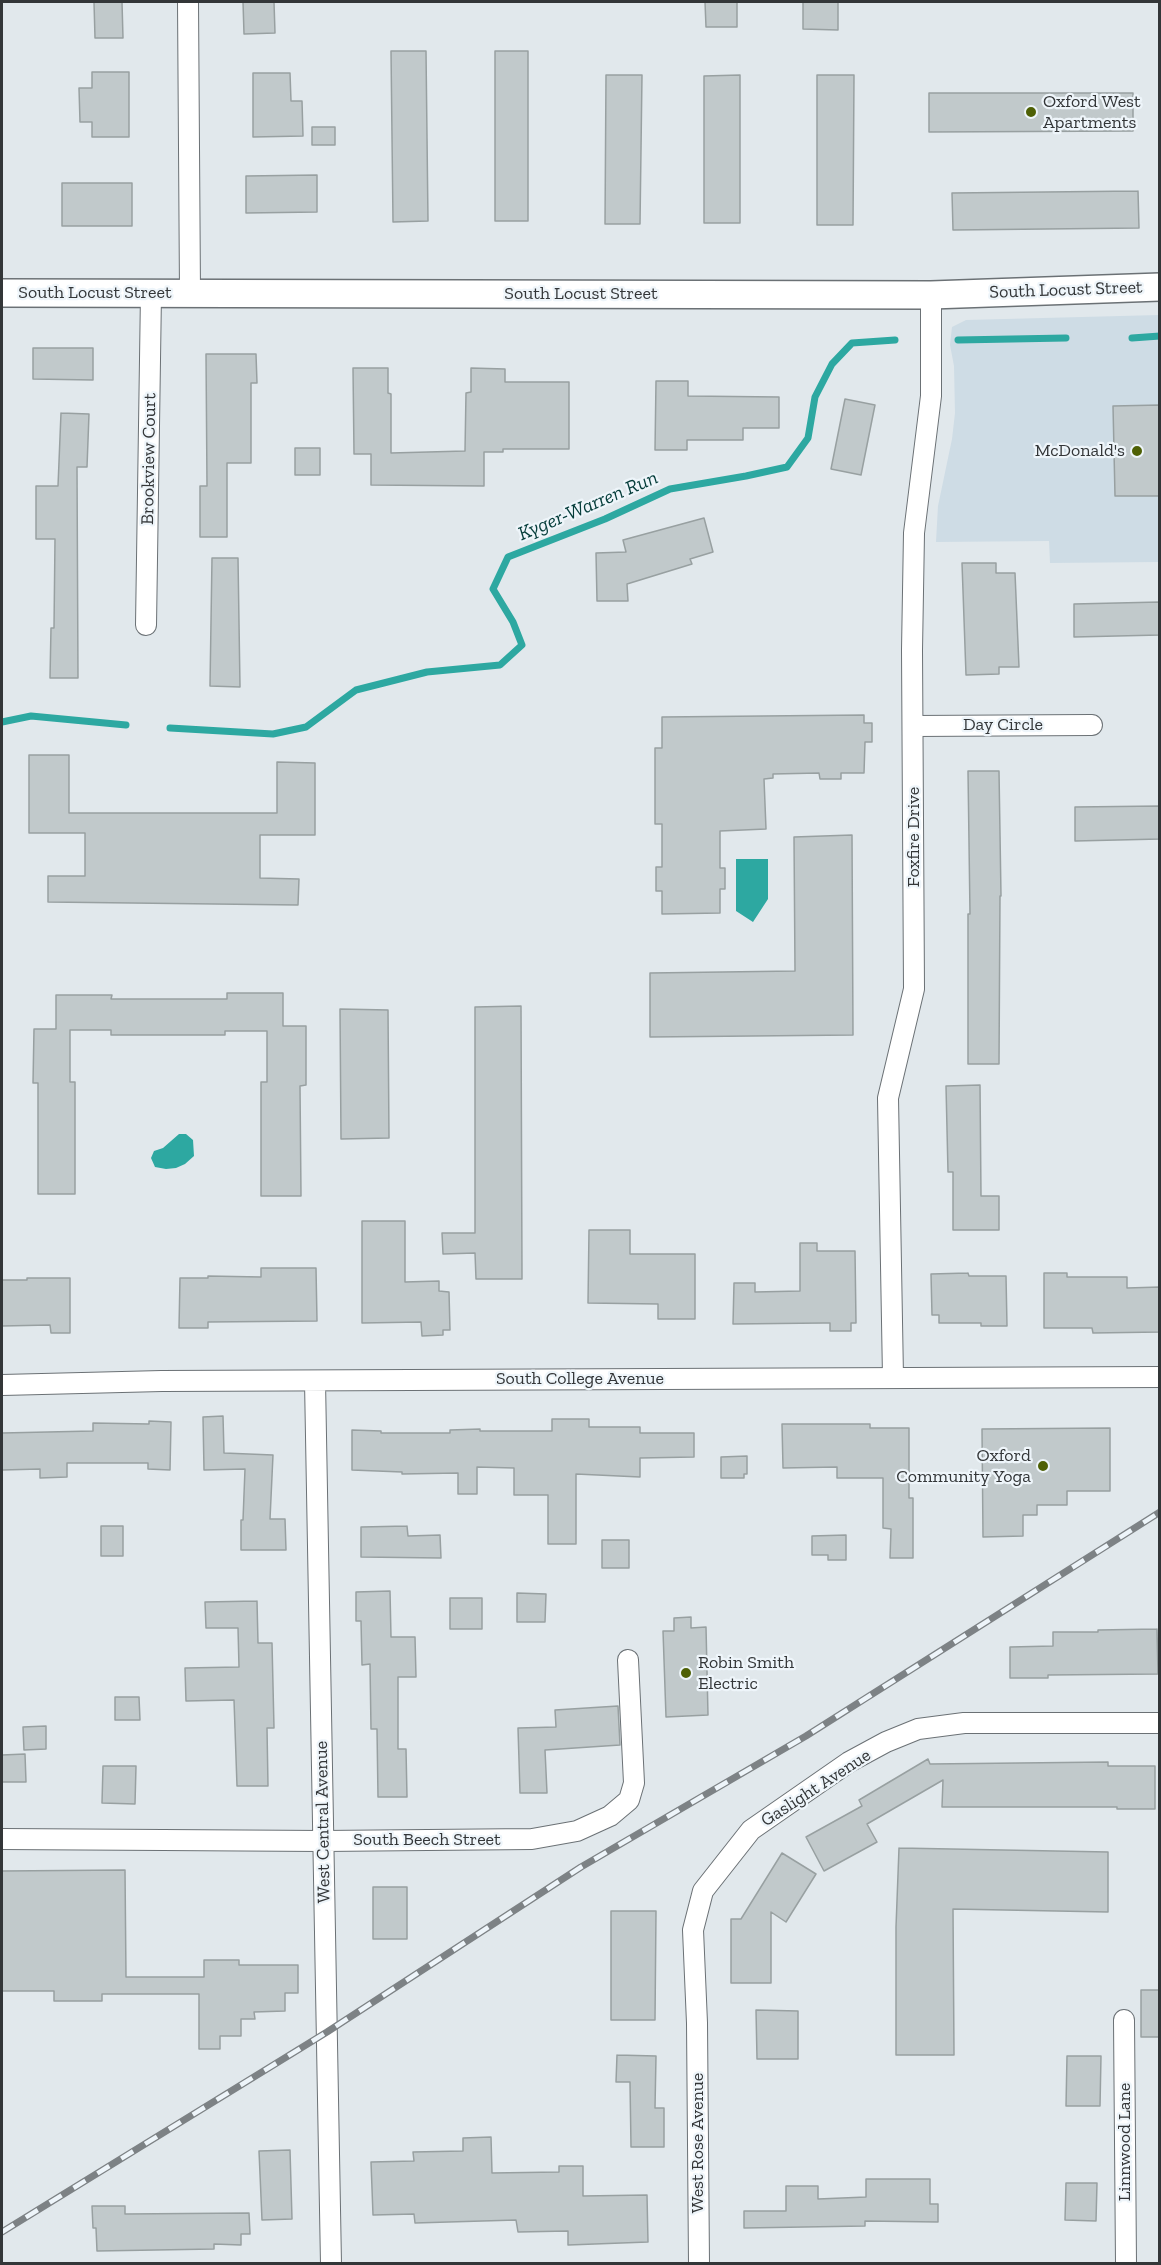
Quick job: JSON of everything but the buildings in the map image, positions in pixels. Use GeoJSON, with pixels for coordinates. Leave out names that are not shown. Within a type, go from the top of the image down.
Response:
{"type":"FeatureCollection","features":[{"type":"Feature","properties":{"kind":"street"},"geometry":{"type":"LineString","coordinates":[[188,2],[190,293]]}},
{"type":"Feature","properties":{"kind":"street","name":"South Locust Street"},"geometry":{"type":"LineString","coordinates":[[2,293],[931,295],[1160,287]]}},
{"type":"Feature","properties":{"kind":"street","name":"Brookview Court"},"geometry":{"type":"LineString","coordinates":[[146,625],[151,293]]}},
{"type":"Feature","properties":{"kind":"street","name":"Foxfire Drive"},"geometry":{"type":"LineString","coordinates":[[893,1377],[888,1098],[914,989],[914,533],[931,396],[931,295]]}},
{"type":"Feature","properties":{"kind":"street","name":"Day Circle"},"geometry":{"type":"LineString","coordinates":[[914,726],[1092,725]]}},
{"type":"Feature","properties":{"kind":"street","name":"South College Avenue"},"geometry":{"type":"LineString","coordinates":[[2,1385],[315,1380],[1160,1377]]}},
{"type":"Feature","properties":{"kind":"street","name":"West Central Avenue"},"geometry":{"type":"LineString","coordinates":[[315,1380],[331,2264]]}},
{"type":"Feature","properties":{"kind":"street","name":"South Beech Street"},"geometry":{"type":"LineString","coordinates":[[2,1839],[323,1841],[532,1839],[577,1831],[610,1816],[629,1800],[634,1783],[628,1660]]}},
{"type":"Feature","properties":{"kind":"street","name":"Gaslight Avenue"},"geometry":{"type":"LineString","coordinates":[[697,2023],[693,1930],[704,1891],[752,1830],[849,1762],[886,1742],[918,1730],[963,1723],[1160,1724]]}},
{"type":"Feature","properties":{"kind":"street","name":"Linnwood Lane"},"geometry":{"type":"LineString","coordinates":[[1125,2020],[1126,2264]]}},
{"type":"Feature","properties":{"kind":"street","name":"West Rose Avenue"},"geometry":{"type":"LineString","coordinates":[[697,2023],[699,2264]]}},
{"type":"Feature","properties":{"kind":"shaded area"},"geometry":{"type":"Polygon","coordinates":[[[1159,315],[1159,562],[1050,563],[1049,541],[936,542],[938,506],[955,413],[954,366],[950,345],[952,327],[966,320],[1159,315]]]}},
{"type":"Feature","properties":{"kind":"water"},"geometry":{"type":"Polygon","coordinates":[[[736,859],[768,859],[768,899],[753,922],[736,911],[736,859]]]}},
{"type":"Feature","properties":{"kind":"water"},"geometry":{"type":"Polygon","coordinates":[[[179,1134],[186,1134],[193,1140],[194,1156],[176,1168],[155,1167],[151,1158],[154,1151],[163,1148],[179,1134]]]}},
{"type":"Feature","properties":{"kind":"waterway","name":"Kyger-Warren Run"},"geometry":{"type":"LineString","coordinates":[[1132,338],[1160,336]]}},
{"type":"Feature","properties":{"kind":"waterway","name":"Kyger-Warren Run"},"geometry":{"type":"LineString","coordinates":[[958,340],[1066,338]]}},
{"type":"Feature","properties":{"kind":"waterway","name":"Kyger-Warren Run"},"geometry":{"type":"LineString","coordinates":[[170,728],[273,734],[306,727],[356,690],[427,672],[500,665],[522,645],[513,622],[493,589],[508,557],[605,519],[670,489],[787,467],[808,438],[815,397],[832,364],[852,343],[895,340]]}},
{"type":"Feature","properties":{"kind":"waterway","name":"Kyger-Warren Run"},"geometry":{"type":"LineString","coordinates":[[2,722],[31,716],[126,725]]}},
{"type":"Feature","properties":{"kind":"railway"},"geometry":{"type":"LineString","coordinates":[[2,2232],[327,2032],[581,1867],[806,1736],[1160,1512]]}},
{"type":"Feature","properties":{"kind":"place","name":"Oxford West Apartments"},"geometry":{"type":"Point","coordinates":[1031,112]}},
{"type":"Feature","properties":{"kind":"place","name":"McDonald's"},"geometry":{"type":"Point","coordinates":[1137,451]}},
{"type":"Feature","properties":{"kind":"place","name":"Oxford Community Yoga"},"geometry":{"type":"Point","coordinates":[1043,1466]}},
{"type":"Feature","properties":{"kind":"place","name":"Robin Smith Electric"},"geometry":{"type":"Point","coordinates":[686,1673]}}]}
